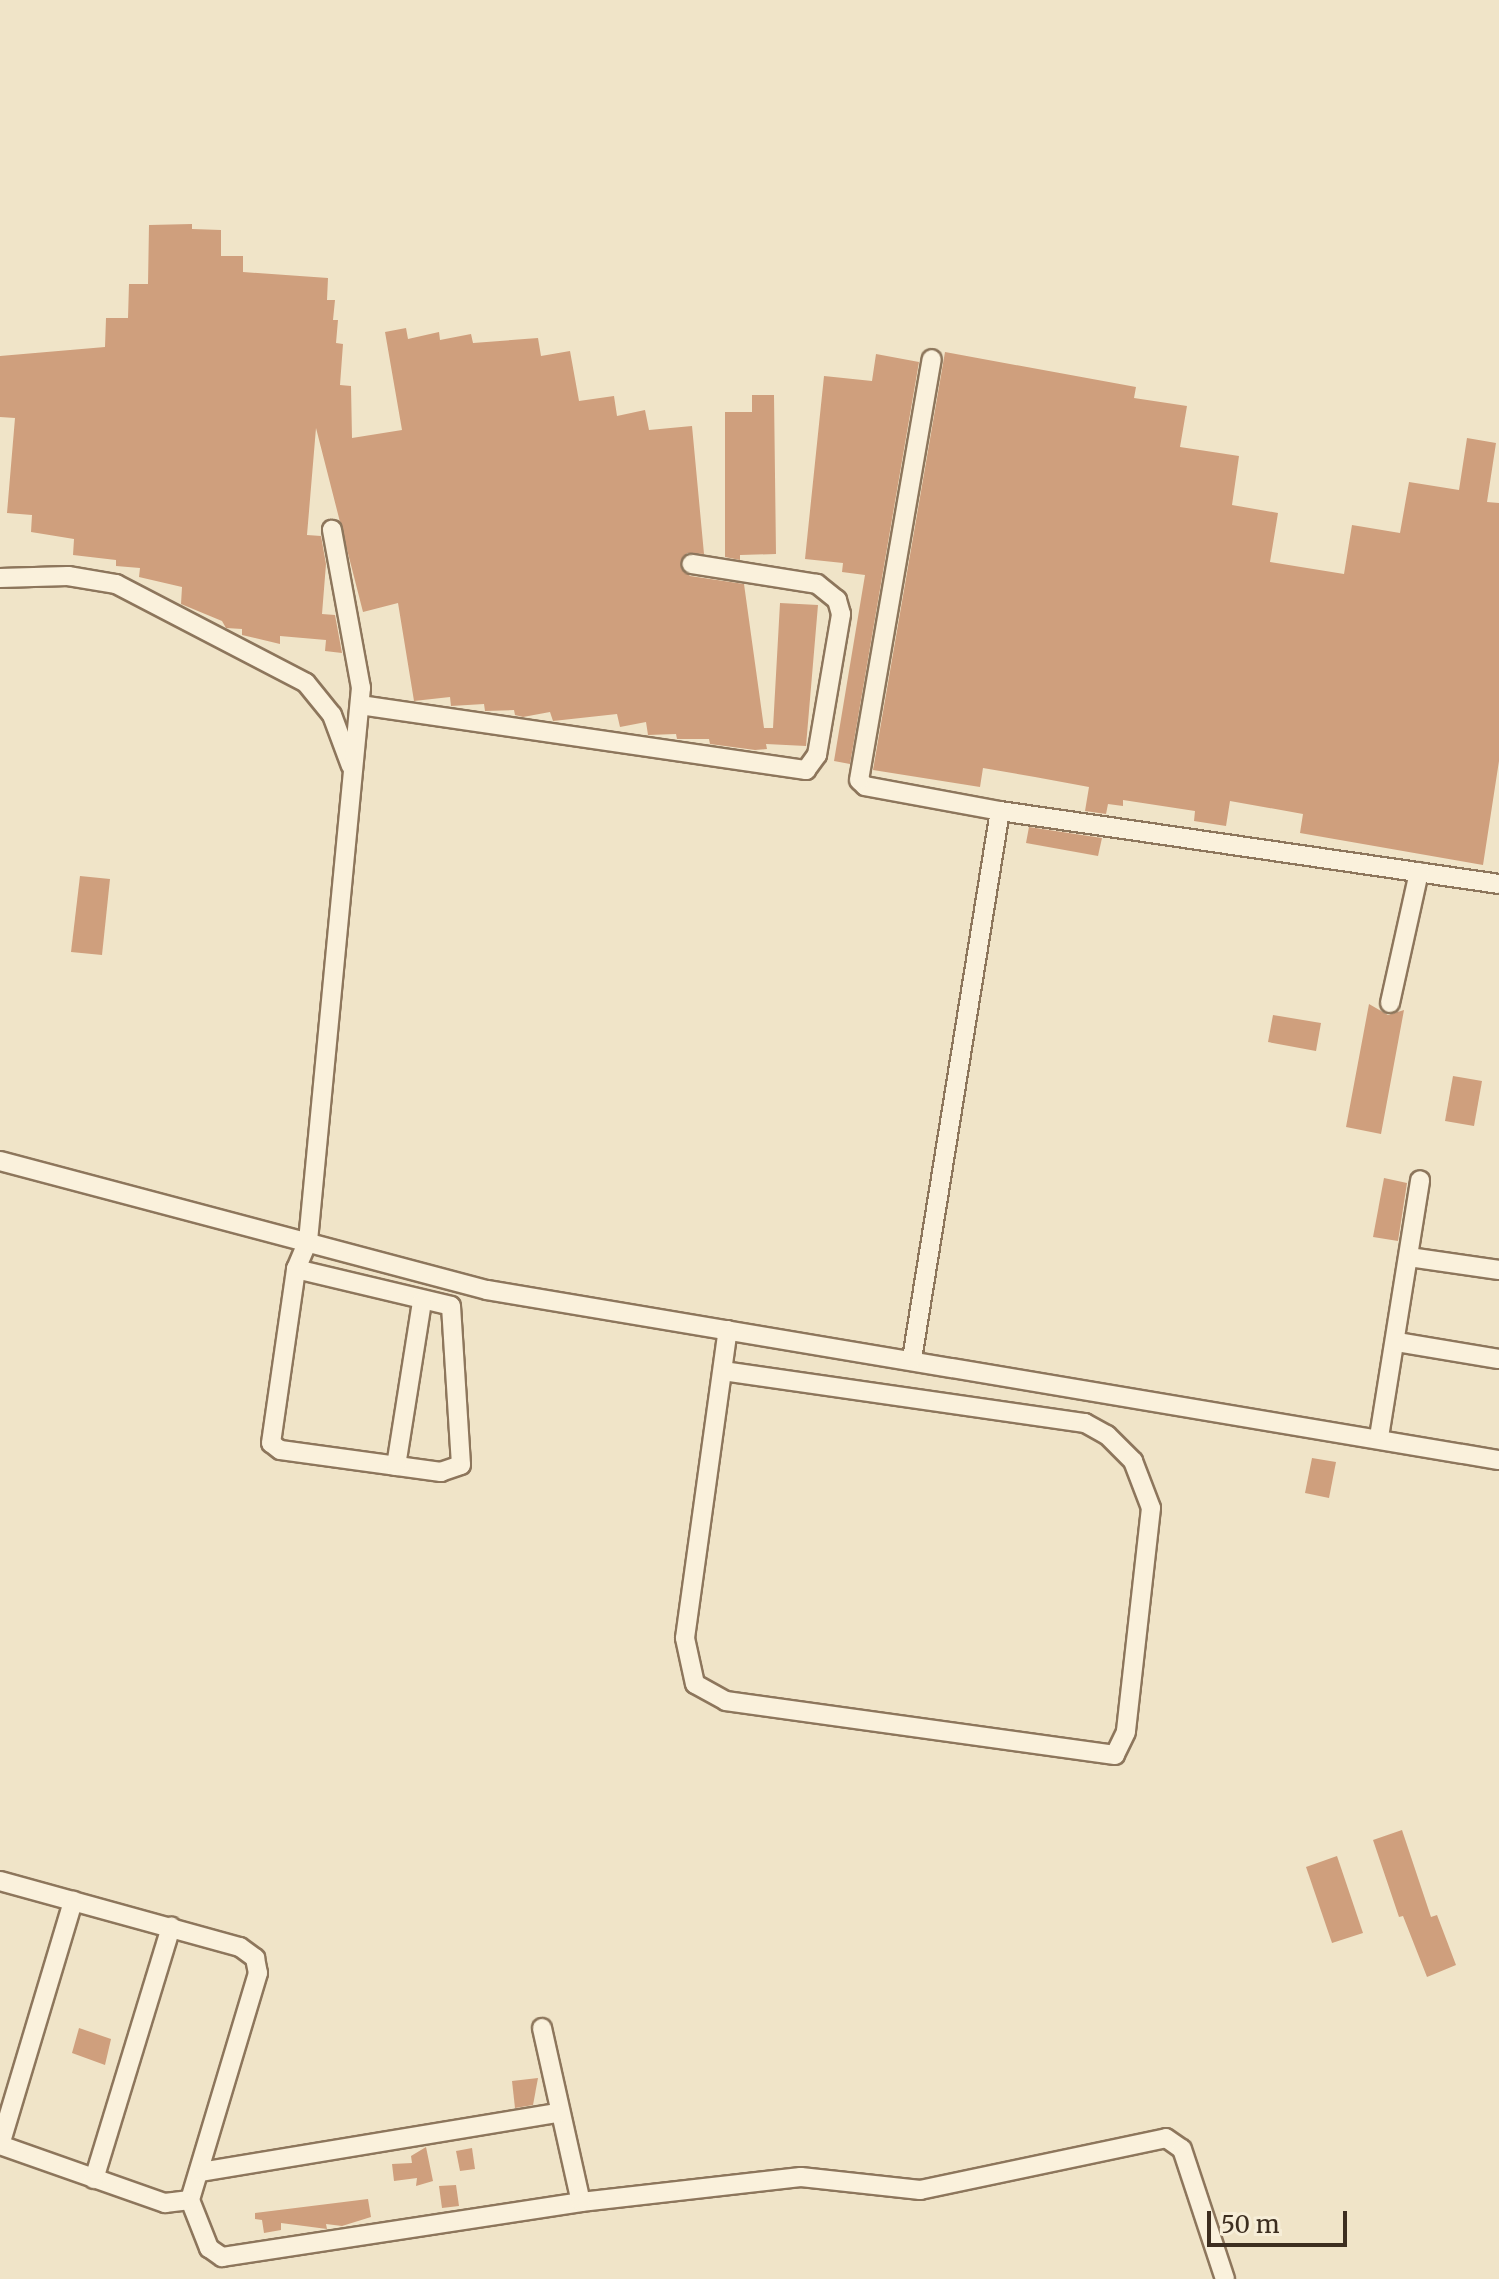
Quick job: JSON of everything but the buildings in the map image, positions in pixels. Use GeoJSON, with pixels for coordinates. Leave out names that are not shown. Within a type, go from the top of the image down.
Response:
{"type":"FeatureCollection","features":[{"type":"Feature","properties":{"kind":"street"},"geometry":{"type":"LineString","coordinates":[[932,359],[859,780],[862,786],[1000,811],[1499,884]]}},
{"type":"Feature","properties":{"kind":"street"},"geometry":{"type":"LineString","coordinates":[[296,1269],[422,1301],[447,1304],[454,1312],[463,1461],[449,1472],[272,1446],[296,1269],[308,1241],[360,705],[359,672],[332,530]]}},
{"type":"Feature","properties":{"kind":"street"},"geometry":{"type":"LineString","coordinates":[[360,705],[806,770],[817,755],[841,614],[837,600],[817,584],[692,564]]}},
{"type":"Feature","properties":{"kind":"street"},"geometry":{"type":"LineString","coordinates":[[0,578],[68,576],[116,584],[306,683],[332,715],[354,773]]}},
{"type":"Feature","properties":{"kind":"street"},"geometry":{"type":"LineString","coordinates":[[912,1359],[1000,811]]}},
{"type":"Feature","properties":{"kind":"street"},"geometry":{"type":"LineString","coordinates":[[1390,1003],[1419,872]]}},
{"type":"Feature","properties":{"kind":"street"},"geometry":{"type":"LineString","coordinates":[[0,1161],[487,1290],[1379,1437],[1499,1460]]}},
{"type":"Feature","properties":{"kind":"street"},"geometry":{"type":"LineString","coordinates":[[1379,1437],[1397,1342],[1420,1180]]}},
{"type":"Feature","properties":{"kind":"street"},"geometry":{"type":"LineString","coordinates":[[1409,1257],[1499,1270]]}},
{"type":"Feature","properties":{"kind":"street"},"geometry":{"type":"LineString","coordinates":[[396,1466],[422,1301]]}},
{"type":"Feature","properties":{"kind":"street"},"geometry":{"type":"LineString","coordinates":[[723,1371],[1085,1423],[1107,1435],[1133,1461],[1151,1508],[1126,1732],[1115,1755],[726,1701],[695,1684],[686,1663],[685,1638],[728,1330]]}},
{"type":"Feature","properties":{"kind":"street"},"geometry":{"type":"LineString","coordinates":[[1397,1342],[1499,1359]]}},
{"type":"Feature","properties":{"kind":"street"},"geometry":{"type":"LineString","coordinates":[[0,1881],[240,1947],[258,1965],[201,2172],[190,2200],[209,2248],[222,2257],[581,2202],[811,2176],[855,2187],[920,2190],[1166,2138],[1182,2149],[1225,2279]]}},
{"type":"Feature","properties":{"kind":"street"},"geometry":{"type":"LineString","coordinates":[[73,1901],[0,2145],[173,2205],[190,2200]]}},
{"type":"Feature","properties":{"kind":"street"},"geometry":{"type":"LineString","coordinates":[[94,2179],[171,1927]]}},
{"type":"Feature","properties":{"kind":"street"},"geometry":{"type":"LineString","coordinates":[[542,2028],[581,2202]]}},
{"type":"Feature","properties":{"kind":"street"},"geometry":{"type":"LineString","coordinates":[[201,2172],[559,2113]]}}]}
